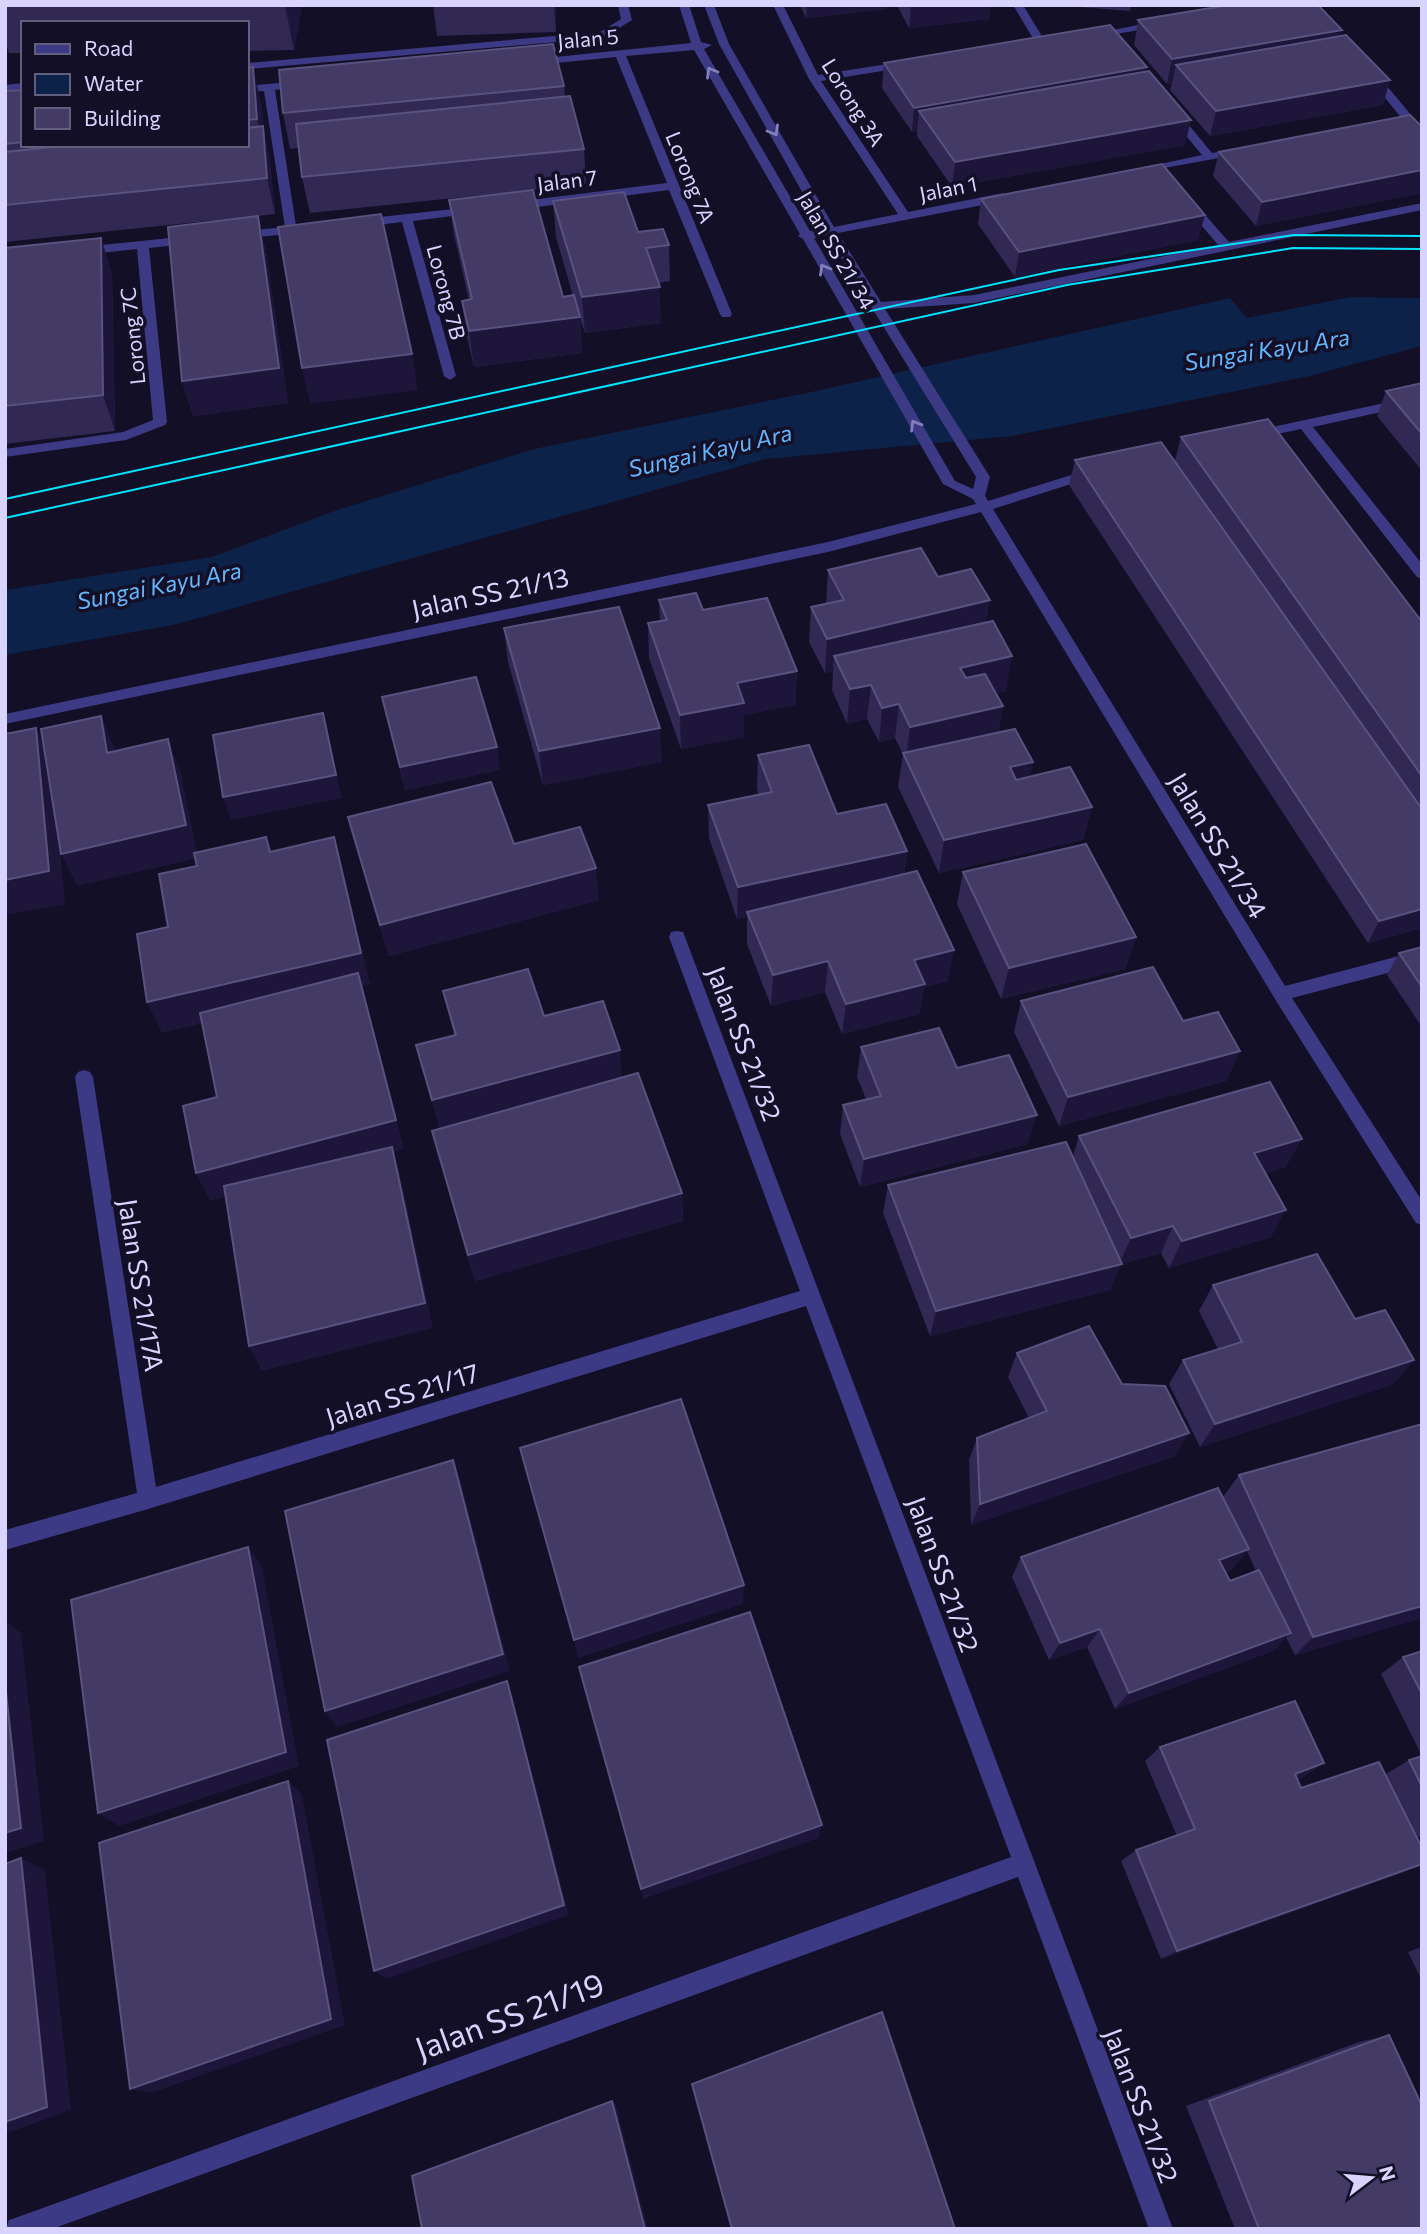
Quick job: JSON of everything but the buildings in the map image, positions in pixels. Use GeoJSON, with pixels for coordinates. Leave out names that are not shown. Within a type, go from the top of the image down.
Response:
{"type":"FeatureCollection","features":[{"type":"Feature","properties":{"kind":"street"},"geometry":{"type":"LineString","coordinates":[[248,66],[603,36],[627,20],[623,5]]}},
{"type":"Feature","properties":{"kind":"street","name":"Jalan SS 21/34"},"geometry":{"type":"LineString","coordinates":[[684,5],[697,46],[804,236],[950,484],[981,501],[1281,993],[1422,1217]]}},
{"type":"Feature","properties":{"kind":"street","name":"Jalan SS 21/34"},"geometry":{"type":"LineString","coordinates":[[709,5],[724,44],[830,230],[983,477],[981,501]]}},
{"type":"Feature","properties":{"kind":"street","name":"Lorong 3A"},"geometry":{"type":"LineString","coordinates":[[778,5],[814,79],[905,216]]}},
{"type":"Feature","properties":{"kind":"street"},"geometry":{"type":"LineString","coordinates":[[1018,5],[1041,43]]}},
{"type":"Feature","properties":{"kind":"street"},"geometry":{"type":"LineString","coordinates":[[1081,36],[1174,22]]}},
{"type":"Feature","properties":{"kind":"street"},"geometry":{"type":"LineString","coordinates":[[1108,32],[1116,43]]}},
{"type":"Feature","properties":{"kind":"street"},"geometry":{"type":"LineString","coordinates":[[1028,45],[1054,41]]}},
{"type":"Feature","properties":{"kind":"street","name":"Jalan 5"},"geometry":{"type":"LineString","coordinates":[[525,63],[724,44]]}},
{"type":"Feature","properties":{"kind":"street","name":"Lorong 7A"},"geometry":{"type":"LineString","coordinates":[[620,55],[726,314]]}},
{"type":"Feature","properties":{"kind":"street"},"geometry":{"type":"LineString","coordinates":[[814,79],[921,62]]}},
{"type":"Feature","properties":{"kind":"street"},"geometry":{"type":"LineString","coordinates":[[1366,67],[1422,136]]}},
{"type":"Feature","properties":{"kind":"street"},"geometry":{"type":"LineString","coordinates":[[248,89],[309,83]]}},
{"type":"Feature","properties":{"kind":"street"},"geometry":{"type":"LineString","coordinates":[[269,87],[291,230]]}},
{"type":"Feature","properties":{"kind":"street"},"geometry":{"type":"LineString","coordinates":[[1167,105],[1209,158]]}},
{"type":"Feature","properties":{"kind":"street"},"geometry":{"type":"LineString","coordinates":[[1395,122],[1408,119]]}},
{"type":"Feature","properties":{"kind":"street"},"geometry":{"type":"LineString","coordinates":[[1132,172],[1167,177],[1209,158],[1249,150]]}},
{"type":"Feature","properties":{"kind":"street"},"geometry":{"type":"LineString","coordinates":[[1167,177],[1226,246]]}},
{"type":"Feature","properties":{"kind":"street","name":"Jalan 7"},"geometry":{"type":"LineString","coordinates":[[500,207],[674,186]]}},
{"type":"Feature","properties":{"kind":"street","name":"Jalan 1"},"geometry":{"type":"LineString","coordinates":[[804,236],[1012,196]]}},
{"type":"Feature","properties":{"kind":"street"},"geometry":{"type":"LineString","coordinates":[[877,306],[974,299],[1422,206]]}},
{"type":"Feature","properties":{"kind":"street"},"geometry":{"type":"LineString","coordinates":[[342,225],[487,209]]}},
{"type":"Feature","properties":{"kind":"street","name":"Lorong 7B"},"geometry":{"type":"LineString","coordinates":[[407,219],[450,376]]}},
{"type":"Feature","properties":{"kind":"street"},"geometry":{"type":"LineString","coordinates":[[223,237],[317,228]]}},
{"type":"Feature","properties":{"kind":"street"},"geometry":{"type":"LineString","coordinates":[[74,252],[210,239]]}},
{"type":"Feature","properties":{"kind":"street","name":"Lorong 7C"},"geometry":{"type":"LineString","coordinates":[[5,453],[126,436],[160,422],[143,245]]}},
{"type":"Feature","properties":{"kind":"street"},"geometry":{"type":"LineString","coordinates":[[1239,439],[1422,398]]}},
{"type":"Feature","properties":{"kind":"street"},"geometry":{"type":"LineString","coordinates":[[1304,424],[1422,573]]}},
{"type":"Feature","properties":{"kind":"street","name":"Jalan SS 21/13"},"geometry":{"type":"LineString","coordinates":[[5,719],[815,550],[981,501],[1108,469]]}},
{"type":"Feature","properties":{"kind":"street","name":"Jalan SS 21/32"},"geometry":{"type":"LineString","coordinates":[[677,937],[1161,2229]]}},
{"type":"Feature","properties":{"kind":"street"},"geometry":{"type":"LineString","coordinates":[[1281,993],[1422,957]]}},
{"type":"Feature","properties":{"kind":"street","name":"Jalan SS 21/17A"},"geometry":{"type":"LineString","coordinates":[[84,1077],[148,1499]]}},
{"type":"Feature","properties":{"kind":"street","name":"Jalan SS 21/17"},"geometry":{"type":"LineString","coordinates":[[5,1539],[148,1499],[812,1296]]}},
{"type":"Feature","properties":{"kind":"street","name":"Jalan SS 21/19"},"geometry":{"type":"LineString","coordinates":[[19,2229],[1023,1864]]}},
{"type":"Feature","properties":{"kind":"water","name":"Sungai Kayu Ara"},"geometry":{"type":"Polygon","coordinates":[[[1351,297],[1422,298],[1422,346],[1310,376],[1012,436],[766,459],[173,625],[5,655],[5,590],[212,557],[334,511],[534,449],[816,391],[1230,298],[1247,318],[1351,297]]]}},
{"type":"Feature","properties":{"kind":"tram line"},"geometry":{"type":"LineString","coordinates":[[5,499],[1059,270],[1294,235],[1422,236]]}},
{"type":"Feature","properties":{"kind":"tram line"},"geometry":{"type":"LineString","coordinates":[[5,518],[1067,285],[1293,248],[1422,249]]}}]}
